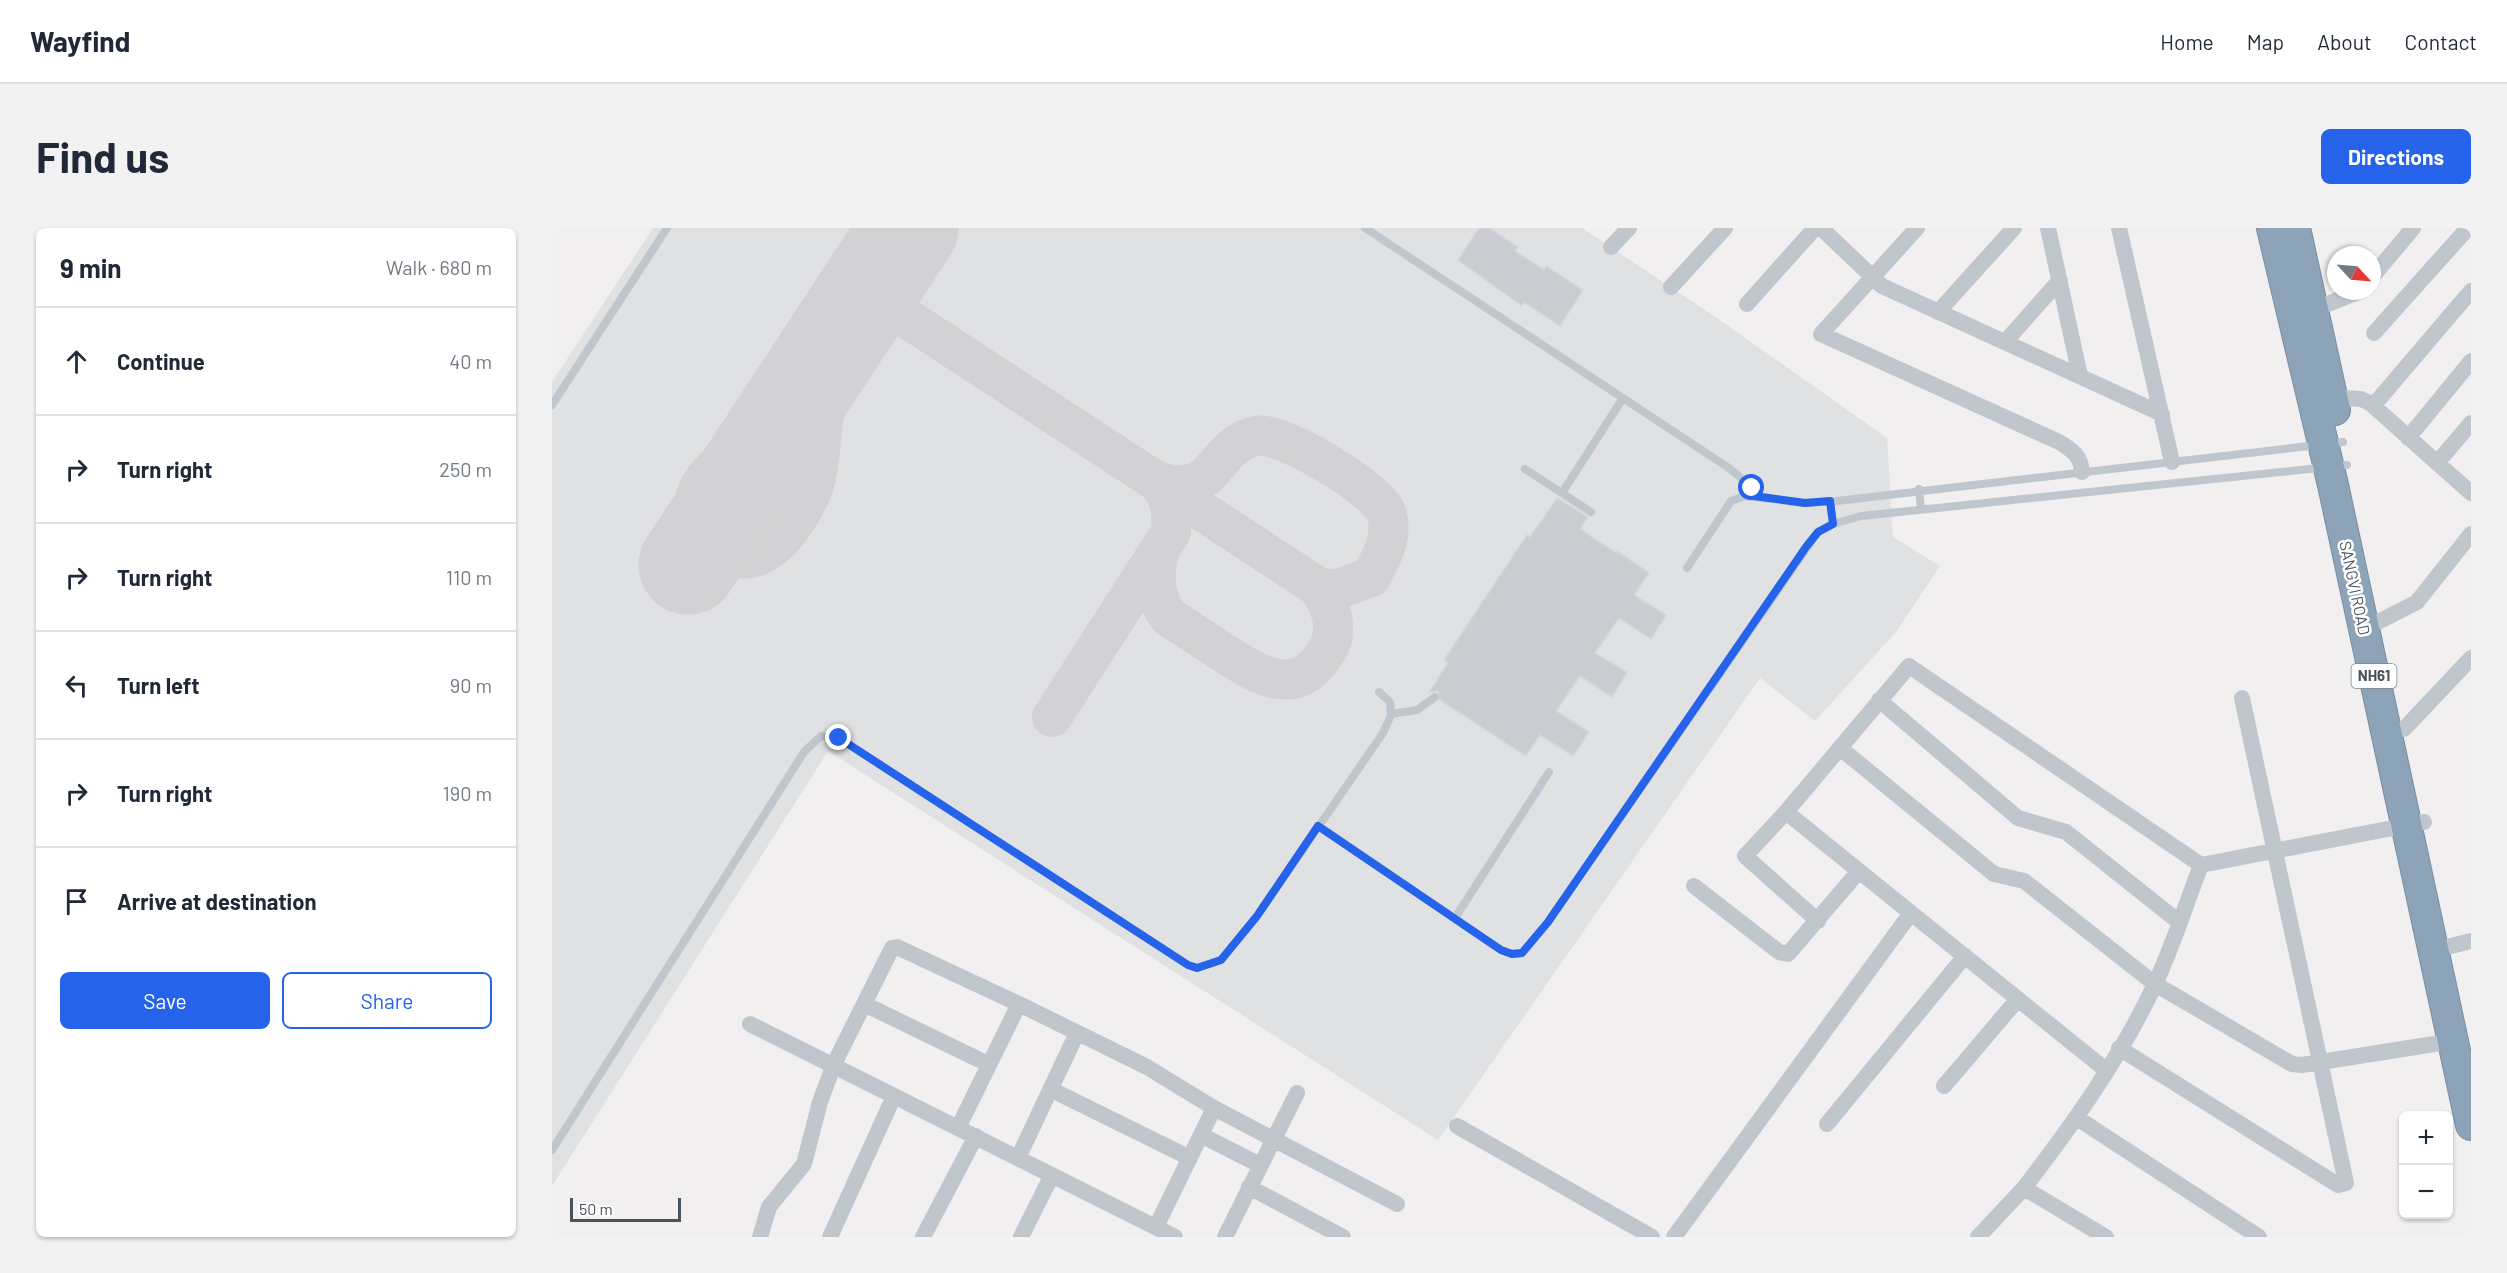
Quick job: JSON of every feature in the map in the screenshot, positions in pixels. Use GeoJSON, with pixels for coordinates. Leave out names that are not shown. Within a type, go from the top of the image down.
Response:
{"type":"FeatureCollection","features":[{"type":"Feature","properties":{"kind":"highway","name":"SANGVI ROAD"},"geometry":{"type":"LineString","coordinates":[[2272,228],[2322,397],[2462,1039]]}},
{"type":"Feature","properties":{"kind":"highway","name":"SANGVI ROAD"},"geometry":{"type":"LineString","coordinates":[[2295,228],[2313,310],[2322,397]]}},
{"type":"Feature","properties":{"kind":"highway","name":"SANGVI ROAD"},"geometry":{"type":"LineString","coordinates":[[2335,455],[2380,621],[2404,729],[2415,824],[2461,944],[2462,1039],[2471,1125]]}},
{"type":"Feature","properties":{"kind":"street"},"geometry":{"type":"LineString","coordinates":[[1611,247],[1629,228]]}},
{"type":"Feature","properties":{"kind":"street"},"geometry":{"type":"LineString","coordinates":[[1671,287],[1725,228]]}},
{"type":"Feature","properties":{"kind":"street"},"geometry":{"type":"LineString","coordinates":[[1747,304],[1815,228]]}},
{"type":"Feature","properties":{"kind":"street"},"geometry":{"type":"LineString","coordinates":[[1821,228],[1882,286],[2162,414]]}},
{"type":"Feature","properties":{"kind":"street"},"geometry":{"type":"LineString","coordinates":[[1917,228],[1821,334],[2059,442],[2073,451],[2081,461],[2082,472]]}},
{"type":"Feature","properties":{"kind":"street"},"geometry":{"type":"LineString","coordinates":[[1938,312],[2014,228]]}},
{"type":"Feature","properties":{"kind":"street"},"geometry":{"type":"LineString","coordinates":[[2048,228],[2080,376]]}},
{"type":"Feature","properties":{"kind":"street"},"geometry":{"type":"LineString","coordinates":[[2119,228],[2172,462]]}},
{"type":"Feature","properties":{"kind":"street"},"geometry":{"type":"LineString","coordinates":[[2381,266],[2413,228]]}},
{"type":"Feature","properties":{"kind":"street"},"geometry":{"type":"LineString","coordinates":[[2374,333],[2468,228]]}},
{"type":"Feature","properties":{"kind":"street"},"geometry":{"type":"LineString","coordinates":[[2005,342],[2060,280]]}},
{"type":"Feature","properties":{"kind":"street"},"geometry":{"type":"LineString","coordinates":[[2373,406],[2471,291]]}},
{"type":"Feature","properties":{"kind":"street"},"geometry":{"type":"LineString","coordinates":[[2313,310],[2338,300]]}},
{"type":"Feature","properties":{"kind":"street"},"geometry":{"type":"LineString","coordinates":[[2408,438],[2471,361]]}},
{"type":"Feature","properties":{"kind":"street"},"geometry":{"type":"LineString","coordinates":[[2322,397],[2361,399],[2373,406],[2471,493]]}},
{"type":"Feature","properties":{"kind":"street"},"geometry":{"type":"LineString","coordinates":[[2437,463],[2471,423]]}},
{"type":"Feature","properties":{"kind":"street"},"geometry":{"type":"LineString","coordinates":[[2380,621],[2417,602],[2471,534]]}},
{"type":"Feature","properties":{"kind":"street"},"geometry":{"type":"LineString","coordinates":[[2404,729],[2471,658]]}},
{"type":"Feature","properties":{"kind":"street"},"geometry":{"type":"LineString","coordinates":[[1818,921],[1745,856],[1786,812],[1909,666],[2201,865],[2415,824]]}},
{"type":"Feature","properties":{"kind":"street"},"geometry":{"type":"LineString","coordinates":[[2119,1048],[2342,1186],[2347,1179],[2242,698]]}},
{"type":"Feature","properties":{"kind":"street"},"geometry":{"type":"LineString","coordinates":[[1879,700],[2018,818],[2066,831],[2179,922]]}},
{"type":"Feature","properties":{"kind":"street"},"geometry":{"type":"LineString","coordinates":[[1840,748],[1994,874],[2029,884],[2155,984],[2292,1064],[2322,1062],[2462,1039]]}},
{"type":"Feature","properties":{"kind":"street"},"geometry":{"type":"LineString","coordinates":[[1786,812],[2106,1070]]}},
{"type":"Feature","properties":{"kind":"street"},"geometry":{"type":"LineString","coordinates":[[1978,1237],[2024,1188],[2077,1118],[2106,1070],[2155,984],[2201,865]]}},
{"type":"Feature","properties":{"kind":"street"},"geometry":{"type":"LineString","coordinates":[[1694,886],[1784,954],[1791,952],[1860,871]]}},
{"type":"Feature","properties":{"kind":"street"},"geometry":{"type":"LineString","coordinates":[[1674,1237],[1911,913]]}},
{"type":"Feature","properties":{"kind":"street"},"geometry":{"type":"LineString","coordinates":[[760,1237],[769,1207],[804,1164],[820,1101],[834,1064],[889,951],[897,947],[1147,1067],[1214,1108],[1397,1204]]}},
{"type":"Feature","properties":{"kind":"street"},"geometry":{"type":"LineString","coordinates":[[1827,1124],[1965,956]]}},
{"type":"Feature","properties":{"kind":"street"},"geometry":{"type":"LineString","coordinates":[[1944,1086],[2018,999]]}},
{"type":"Feature","properties":{"kind":"street"},"geometry":{"type":"LineString","coordinates":[[864,1004],[988,1064]]}},
{"type":"Feature","properties":{"kind":"street"},"geometry":{"type":"LineString","coordinates":[[958,1128],[1019,1004]]}},
{"type":"Feature","properties":{"kind":"street"},"geometry":{"type":"LineString","coordinates":[[750,1024],[834,1064],[1175,1237]]}},
{"type":"Feature","properties":{"kind":"street"},"geometry":{"type":"LineString","coordinates":[[1018,1158],[1077,1033]]}},
{"type":"Feature","properties":{"kind":"street"},"geometry":{"type":"LineString","coordinates":[[1052,1090],[1190,1158]]}},
{"type":"Feature","properties":{"kind":"street"},"geometry":{"type":"LineString","coordinates":[[1225,1237],[1297,1093]]}},
{"type":"Feature","properties":{"kind":"street"},"geometry":{"type":"LineString","coordinates":[[830,1237],[894,1096]]}},
{"type":"Feature","properties":{"kind":"street"},"geometry":{"type":"LineString","coordinates":[[1156,1227],[1214,1108]]}},
{"type":"Feature","properties":{"kind":"street"},"geometry":{"type":"LineString","coordinates":[[2077,1118],[2259,1237]]}},
{"type":"Feature","properties":{"kind":"street"},"geometry":{"type":"LineString","coordinates":[[1457,1126],[1652,1237]]}},
{"type":"Feature","properties":{"kind":"street"},"geometry":{"type":"LineString","coordinates":[[1201,1135],[1260,1165]]}},
{"type":"Feature","properties":{"kind":"street"},"geometry":{"type":"LineString","coordinates":[[923,1237],[975,1136]]}},
{"type":"Feature","properties":{"kind":"street"},"geometry":{"type":"LineString","coordinates":[[1021,1237],[1052,1175]]}},
{"type":"Feature","properties":{"kind":"street"},"geometry":{"type":"LineString","coordinates":[[1249,1187],[1343,1237]]}},
{"type":"Feature","properties":{"kind":"street"},"geometry":{"type":"LineString","coordinates":[[2024,1188],[2106,1237]]}},
{"type":"Feature","properties":{"kind":"lane"},"geometry":{"type":"LineString","coordinates":[[552,405],[666,228]]}},
{"type":"Feature","properties":{"kind":"lane"},"geometry":{"type":"LineString","coordinates":[[1365,228],[1735,472],[1752,488],[1754,496]]}},
{"type":"Feature","properties":{"kind":"lane"},"geometry":{"type":"LineString","coordinates":[[1562,493],[1623,398]]}},
{"type":"Feature","properties":{"kind":"lane"},"geometry":{"type":"LineString","coordinates":[[1687,568],[1731,501],[1754,496],[1805,503],[2172,462],[2335,455]]}},
{"type":"Feature","properties":{"kind":"lane"},"geometry":{"type":"LineString","coordinates":[[1318,826],[1512,954],[1522,953],[1532,944],[1818,532],[1833,524],[1861,516],[2335,455]]}},
{"type":"Feature","properties":{"kind":"lane"},"geometry":{"type":"LineString","coordinates":[[1525,469],[1592,512]]}},
{"type":"Feature","properties":{"kind":"lane"},"geometry":{"type":"LineString","coordinates":[[1919,489],[1921,509]]}},
{"type":"Feature","properties":{"kind":"lane"},"geometry":{"type":"LineString","coordinates":[[1830,501],[1833,524]]}},
{"type":"Feature","properties":{"kind":"lane"},"geometry":{"type":"LineString","coordinates":[[552,1150],[804,752],[821,736],[839,738],[1188,965],[1197,968],[1221,960],[1257,916],[1383,733],[1390,714],[1390,702],[1378,692]]}},
{"type":"Feature","properties":{"kind":"lane"},"geometry":{"type":"LineString","coordinates":[[1390,714],[1417,710],[1435,697]]}},
{"type":"Feature","properties":{"kind":"lane"},"geometry":{"type":"LineString","coordinates":[[1455,918],[1549,772]]}},
{"type":"Feature","properties":{"kind":"shaded area"},"geometry":{"type":"Polygon","coordinates":[[[653,228],[1582,228],[1717,318],[1887,438],[1893,537],[1940,566],[1896,632],[1815,721],[1760,678],[1438,1140],[828,751],[552,1186],[552,382],[653,228]]]}},
{"type":"Feature","properties":{"kind":"building"},"geometry":{"type":"Polygon","coordinates":[[[1479,228],[1489,228],[1518,247],[1515,251],[1544,270],[1546,266],[1583,290],[1560,326],[1524,302],[1522,306],[1458,260],[1479,228]]]}},
{"type":"Feature","properties":{"kind":"building"},"geometry":{"type":"Polygon","coordinates":[[[1557,498],[1588,517],[1580,529],[1649,573],[1634,595],[1666,615],[1651,639],[1619,618],[1595,653],[1627,672],[1612,697],[1580,676],[1556,711],[1589,732],[1573,756],[1540,735],[1526,756],[1440,700],[1438,691],[1429,693],[1448,663],[1444,660],[1527,535],[1530,537],[1557,498]]]}},
{"type":"Feature","properties":{"kind":"taxiway"},"geometry":{"type":"LineString","coordinates":[[889,258],[889,290],[894,304],[905,317],[1318,587],[1336,590],[1371,577],[1386,546],[1388,521],[1386,512],[1379,502],[1327,463],[1285,442],[1268,437],[1256,436],[1241,442],[1203,478],[1192,484],[1176,485],[1156,481]]}},
{"type":"Feature","properties":{"kind":"taxiway"},"geometry":{"type":"LineString","coordinates":[[782,423],[718,464],[700,487],[695,499],[694,512],[704,536],[714,546],[737,558],[750,558],[770,549],[784,536],[806,503],[816,479],[829,374],[842,331],[872,315],[888,314],[905,317]]}},
{"type":"Feature","properties":{"kind":"taxiway"},"geometry":{"type":"LineString","coordinates":[[1052,717],[1171,532],[1170,504],[1165,492],[1156,481]]}},
{"type":"Feature","properties":{"kind":"taxiway"},"geometry":{"type":"LineString","coordinates":[[1158,556],[1156,588],[1160,603],[1169,617],[1253,670],[1280,679],[1293,679],[1305,674],[1317,664],[1329,647],[1333,632],[1332,616],[1318,587]]}},
{"type":"Feature","properties":{"kind":"runway"},"geometry":{"type":"LineString","coordinates":[[688,565],[909,228]]}},
{"type":"Feature","properties":{"kind":"route"},"geometry":{"type":"LineString","coordinates":[[839,738],[1188,965],[1197,968],[1221,960],[1257,916],[1318,826],[1501,950],[1512,954],[1522,953],[1532,944],[1548,922],[1806,547],[1818,532],[1833,524],[1830,501],[1805,503],[1779,501],[1754,496],[1752,488]]}}]}
